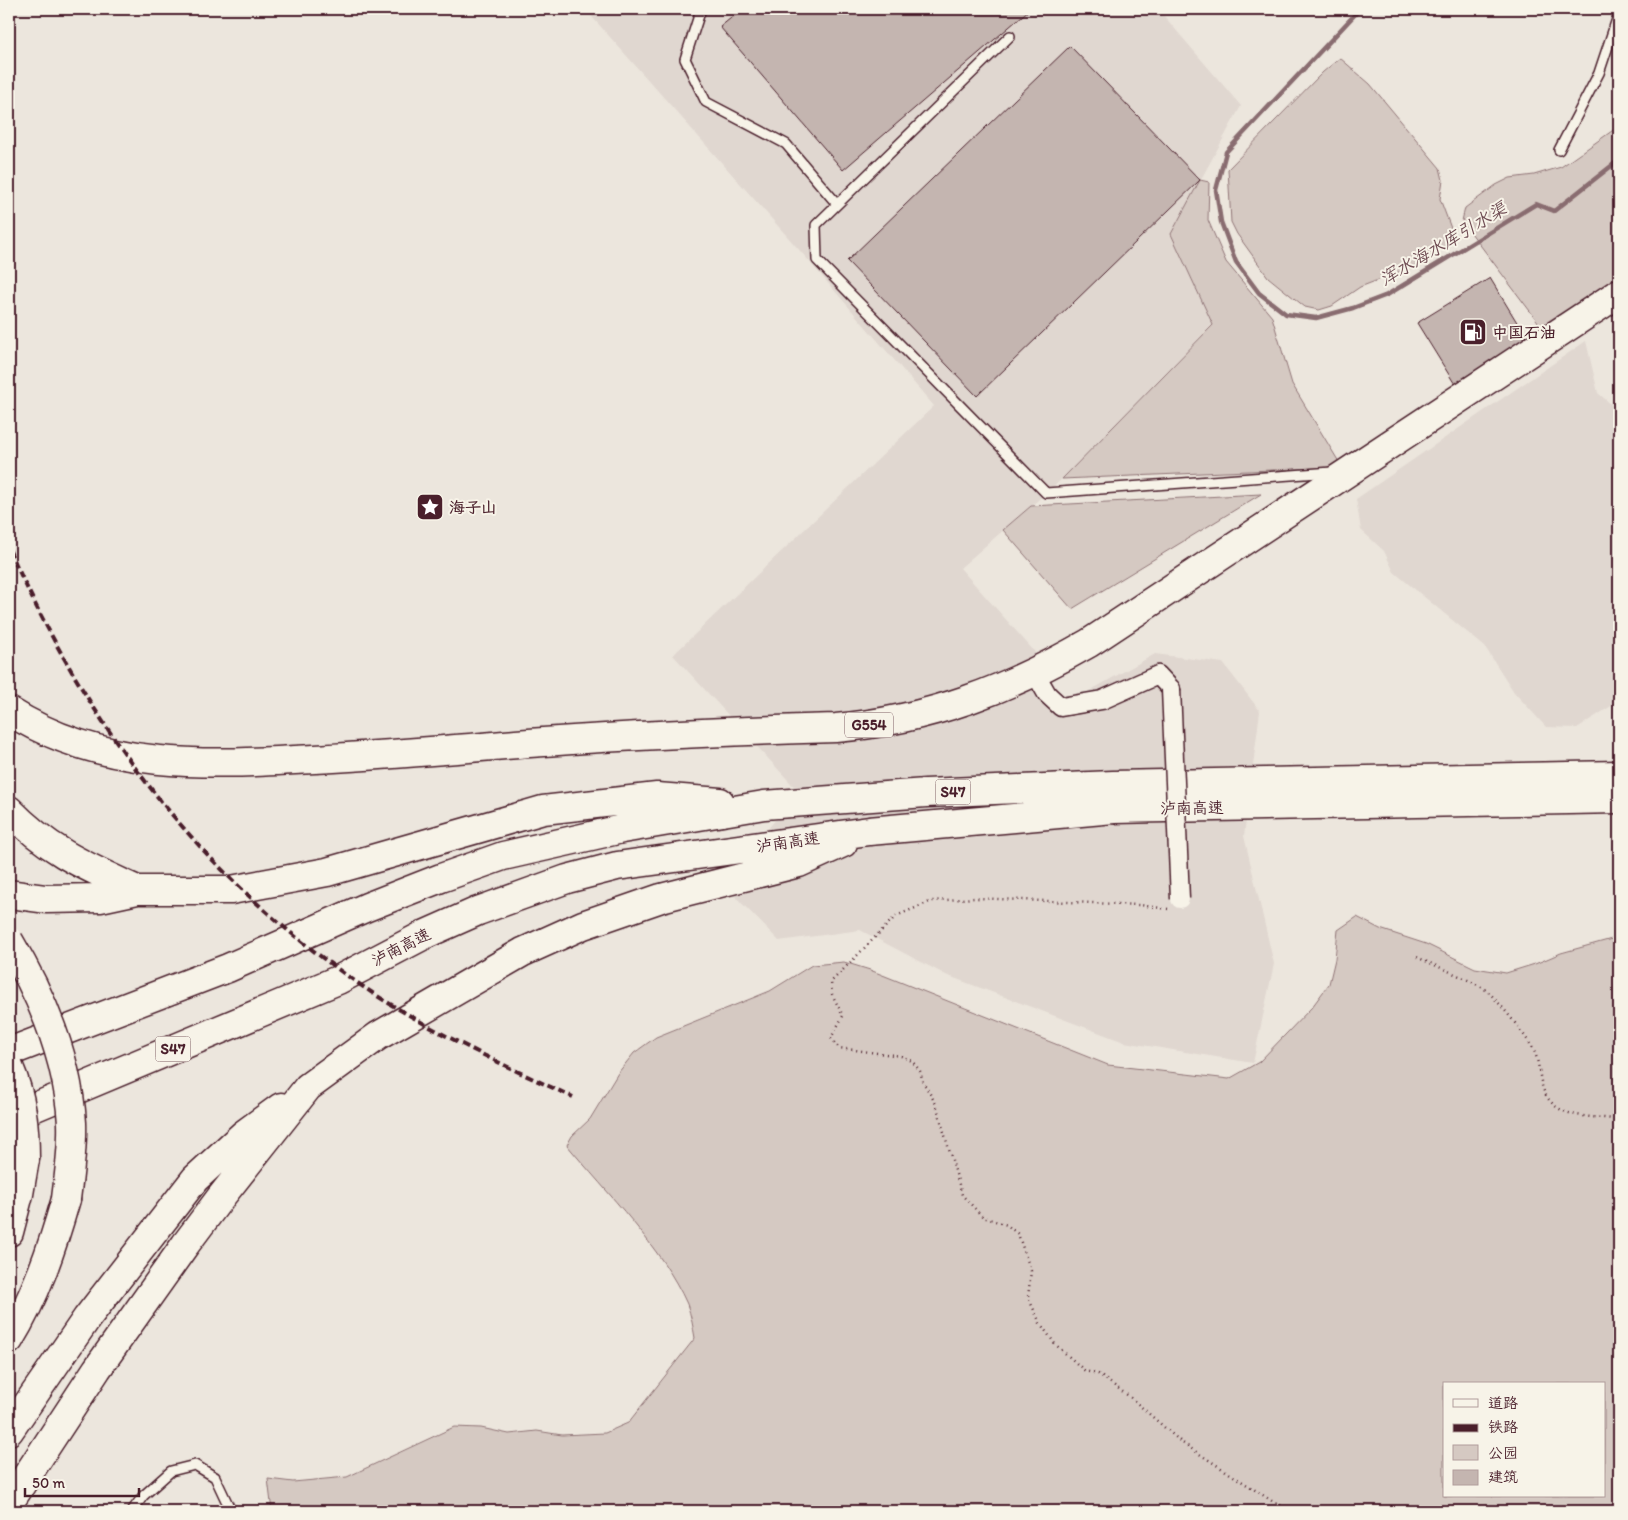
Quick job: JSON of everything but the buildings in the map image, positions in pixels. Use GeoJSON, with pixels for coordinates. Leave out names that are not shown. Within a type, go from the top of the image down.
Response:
{"type":"FeatureCollection","features":[{"type":"Feature","properties":{"kind":"highway","name":"G554"},"geometry":{"type":"LineString","coordinates":[[9,711],[43,730],[71,742],[119,756],[174,763],[238,763],[644,735],[868,726],[946,708],[1035,673],[1131,617],[1619,293]]}},
{"type":"Feature","properties":{"kind":"highway","name":"泸南高速"},"geometry":{"type":"LineString","coordinates":[[9,1052],[210,975],[367,907],[502,856],[622,829],[764,806],[926,793],[1113,785],[1619,775]]}},
{"type":"Feature","properties":{"kind":"highway"},"geometry":{"type":"LineString","coordinates":[[9,894],[46,899],[100,898],[138,890],[231,890],[327,872],[543,810],[657,797],[764,806]]}},
{"type":"Feature","properties":{"kind":"highway","name":"泸南高速"},"geometry":{"type":"LineString","coordinates":[[9,1118],[338,980],[426,934],[478,911],[568,879],[617,866],[869,831],[1114,809],[1619,799]]}},
{"type":"Feature","properties":{"kind":"highway"},"geometry":{"type":"LineString","coordinates":[[9,810],[35,836],[58,852],[138,890]]}},
{"type":"Feature","properties":{"kind":"highway"},"geometry":{"type":"LineString","coordinates":[[9,1431],[87,1318],[195,1179],[244,1134],[378,1036],[523,952],[584,925],[661,898],[799,863],[869,831]]}},
{"type":"Feature","properties":{"kind":"highway"},"geometry":{"type":"LineString","coordinates":[[9,941],[42,1003],[57,1044],[67,1081],[72,1123],[71,1156],[66,1199],[46,1265],[32,1297],[9,1340]]}},
{"type":"Feature","properties":{"kind":"highway"},"geometry":{"type":"LineString","coordinates":[[9,1067],[22,1106],[25,1131],[25,1159],[19,1194],[9,1232]]}},
{"type":"Feature","properties":{"kind":"highway"},"geometry":{"type":"LineString","coordinates":[[9,1503],[97,1369],[185,1245],[221,1196],[308,1087]]}},
{"type":"Feature","properties":{"kind":"street"},"geometry":{"type":"LineString","coordinates":[[1035,673],[1047,694],[1061,707],[1102,700],[1158,675],[1170,689],[1180,899]]}},
{"type":"Feature","properties":{"kind":"lane"},"geometry":{"type":"LineString","coordinates":[[701,9],[685,59],[706,102],[786,144],[837,204]]}},
{"type":"Feature","properties":{"kind":"lane"},"geometry":{"type":"LineString","coordinates":[[1559,150],[1600,73],[1619,13]]}},
{"type":"Feature","properties":{"kind":"lane"},"geometry":{"type":"LineString","coordinates":[[1010,36],[816,224],[817,260],[1046,493],[1350,471]]}},
{"type":"Feature","properties":{"kind":"lane"},"geometry":{"type":"LineString","coordinates":[[132,1511],[143,1496],[171,1471],[195,1465],[215,1477],[231,1511]]}},
{"type":"Feature","properties":{"kind":"path"},"geometry":{"type":"LineString","coordinates":[[1180,899],[1171,910],[1158,910],[1140,904],[975,898],[932,901],[907,910],[896,916],[831,982],[832,994],[843,1016],[831,1038],[839,1048],[901,1056],[912,1061],[920,1071],[923,1082],[936,1104],[962,1195],[983,1217],[1008,1225],[1018,1234],[1031,1271],[1028,1297],[1040,1323],[1055,1344],[1084,1371],[1098,1374],[1130,1397],[1181,1442],[1272,1501],[1295,1511]]}},
{"type":"Feature","properties":{"kind":"path"},"geometry":{"type":"LineString","coordinates":[[1417,957],[1486,990],[1529,1042],[1536,1054],[1541,1085],[1546,1096],[1554,1106],[1564,1112],[1619,1120]]}},
{"type":"Feature","properties":{"kind":"shaded area"},"geometry":{"type":"Polygon","coordinates":[[[585,9],[1158,9],[1241,106],[1171,234],[1213,324],[1062,479],[960,568],[1034,651],[1066,704],[1155,654],[1223,663],[1260,711],[1244,836],[1274,964],[1253,1063],[1124,1042],[946,975],[860,930],[779,941],[722,883],[799,792],[673,655],[934,406],[802,253],[585,9]]]}},
{"type":"Feature","properties":{"kind":"shaded area"},"geometry":{"type":"Polygon","coordinates":[[[1586,341],[1598,393],[1619,411],[1619,701],[1577,728],[1546,727],[1514,692],[1485,647],[1394,572],[1384,551],[1361,530],[1356,499],[1586,341]]]}},
{"type":"Feature","properties":{"kind":"green space"},"geometry":{"type":"Polygon","coordinates":[[[1340,58],[1370,84],[1440,168],[1443,180],[1440,199],[1455,239],[1417,265],[1360,287],[1332,306],[1319,310],[1305,307],[1268,277],[1237,234],[1231,222],[1228,169],[1323,72],[1340,58]]]}},
{"type":"Feature","properties":{"kind":"green space"},"geometry":{"type":"Polygon","coordinates":[[[1619,126],[1619,276],[1584,307],[1542,327],[1462,221],[1465,208],[1496,185],[1510,178],[1534,175],[1561,167],[1619,126]]]}},
{"type":"Feature","properties":{"kind":"green space"},"geometry":{"type":"Polygon","coordinates":[[[1200,180],[1209,182],[1208,220],[1226,262],[1272,317],[1292,384],[1342,467],[1062,479],[1213,325],[1171,234],[1200,180]]]}},
{"type":"Feature","properties":{"kind":"green space"},"geometry":{"type":"Polygon","coordinates":[[[1261,494],[1072,609],[1003,530],[1031,506],[1261,494]]]}},
{"type":"Feature","properties":{"kind":"green space"},"geometry":{"type":"Polygon","coordinates":[[[1357,917],[1380,929],[1426,944],[1475,968],[1506,973],[1561,953],[1619,937],[1619,1511],[272,1511],[268,1479],[293,1482],[347,1477],[454,1427],[481,1428],[509,1434],[537,1431],[562,1435],[605,1433],[628,1423],[695,1338],[692,1321],[687,1304],[676,1283],[649,1242],[567,1145],[572,1136],[590,1119],[618,1073],[634,1053],[656,1037],[770,991],[812,965],[844,962],[870,970],[1108,1065],[1229,1079],[1259,1062],[1312,1007],[1329,984],[1335,959],[1338,930],[1357,917]]]}},
{"type":"Feature","properties":{"kind":"waterway","name":"浑水海水库引水渠"},"geometry":{"type":"LineString","coordinates":[[1360,9],[1226,152],[1216,190],[1221,222],[1236,262],[1259,293],[1286,314],[1316,318],[1353,308],[1387,295],[1536,204],[1554,211],[1619,160]]}},
{"type":"Feature","properties":{"kind":"railway"},"geometry":{"type":"LineString","coordinates":[[9,549],[41,615],[76,679],[115,740],[158,797],[204,851],[255,902],[311,949],[395,1007],[470,1048],[573,1097]]}},
{"type":"Feature","properties":{"kind":"place","name":"中国石油"},"geometry":{"type":"Point","coordinates":[1473,332]}},
{"type":"Feature","properties":{"kind":"place","name":"海子山"},"geometry":{"type":"Point","coordinates":[430,507]}}]}
